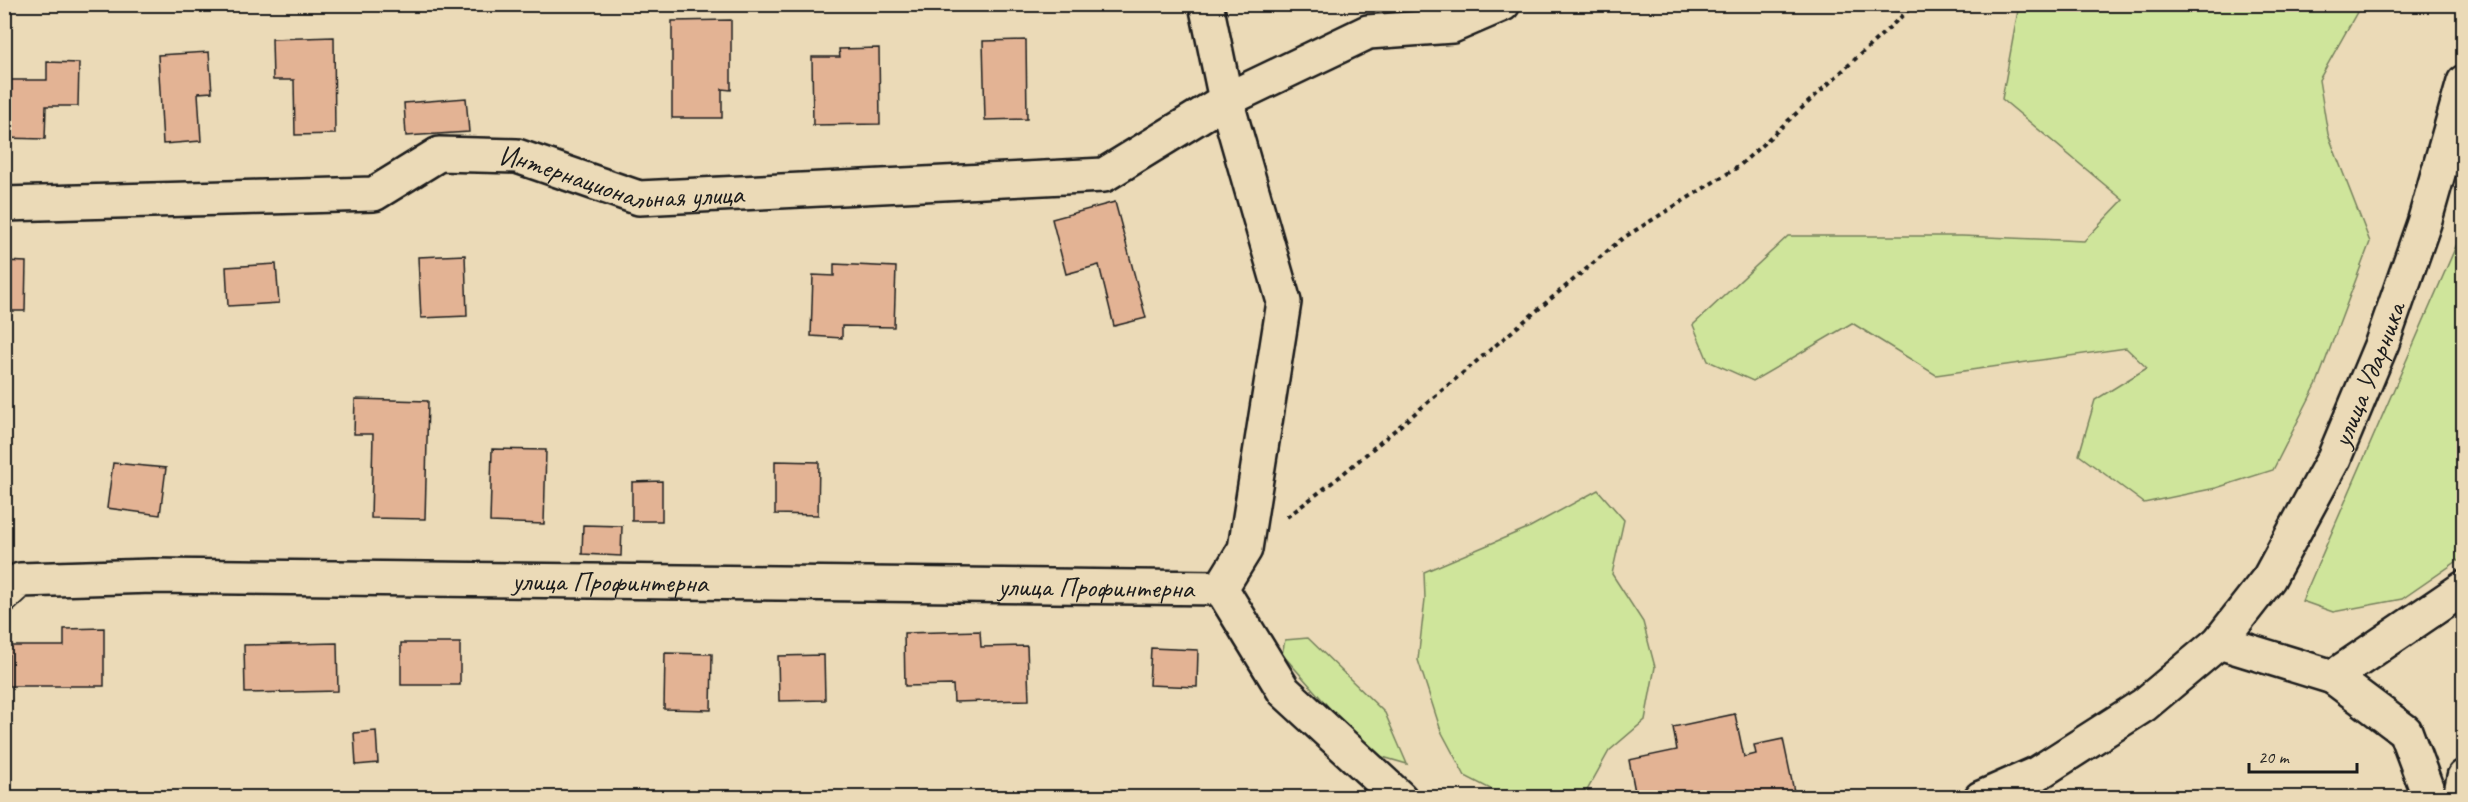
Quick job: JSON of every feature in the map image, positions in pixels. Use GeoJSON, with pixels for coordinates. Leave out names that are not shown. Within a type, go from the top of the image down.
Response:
{"type":"FeatureCollection","features":[{"type":"Feature","properties":{"kind":"street"},"geometry":{"type":"LineString","coordinates":[[1206,4],[1226,100],[1284,302],[1245,549],[1221,588],[1284,691],[1400,798]]}},
{"type":"Feature","properties":{"kind":"street","name":"Интернациональная улица"},"geometry":{"type":"LineString","coordinates":[[4,204],[374,194],[439,154],[517,156],[639,198],[1104,175],[1226,100],[1368,32],[1452,26],[1503,4]]}},
{"type":"Feature","properties":{"kind":"street","name":"улица Ударника"},"geometry":{"type":"LineString","coordinates":[[1981,798],[2038,773],[2144,705],[2219,642],[2269,578],[2334,458],[2382,343],[2424,223],[2463,82]]}},
{"type":"Feature","properties":{"kind":"street","name":"улица Профинтерна"},"geometry":{"type":"LineString","coordinates":[[4,596],[20,580],[153,576],[1221,588]]}},
{"type":"Feature","properties":{"kind":"street"},"geometry":{"type":"LineString","coordinates":[[2333,677],[2463,588]]}},
{"type":"Feature","properties":{"kind":"street"},"geometry":{"type":"LineString","coordinates":[[2219,642],[2333,677],[2405,731],[2430,798]]}},
{"type":"Feature","properties":{"kind":"street"},"geometry":{"type":"LineString","coordinates":[[2460,798],[2463,777]]}},
{"type":"Feature","properties":{"kind":"path"},"geometry":{"type":"LineString","coordinates":[[1245,549],[1338,478],[1623,238],[1738,166],[1915,4]]}},
{"type":"Feature","properties":{"kind":"green space"},"geometry":{"type":"Polygon","coordinates":[[[2019,5],[2361,5],[2319,80],[2328,134],[2370,242],[2317,383],[2273,470],[2216,488],[2144,503],[2079,455],[2095,400],[2147,368],[2126,348],[1936,375],[1852,323],[1753,381],[1708,361],[1693,325],[1788,236],[1962,236],[2084,241],[2123,200],[2002,99],[2019,5]]]}},
{"type":"Feature","properties":{"kind":"green space"},"geometry":{"type":"Polygon","coordinates":[[[2463,230],[2463,557],[2402,599],[2333,612],[2302,601],[2463,230]]]}},
{"type":"Feature","properties":{"kind":"green space"},"geometry":{"type":"Polygon","coordinates":[[[1598,490],[1624,520],[1612,574],[1643,622],[1655,667],[1645,720],[1609,751],[1585,794],[1567,798],[1506,797],[1465,776],[1441,731],[1418,660],[1425,599],[1424,572],[1530,527],[1598,490]]]}},
{"type":"Feature","properties":{"kind":"green space"},"geometry":{"type":"Polygon","coordinates":[[[1308,638],[1385,713],[1407,764],[1369,753],[1282,654],[1285,640],[1308,638]]]}},
{"type":"Feature","properties":{"kind":"building"},"geometry":{"type":"Polygon","coordinates":[[[731,20],[731,90],[722,89],[722,118],[672,118],[672,21],[731,20]]]}},
{"type":"Feature","properties":{"kind":"building"},"geometry":{"type":"Polygon","coordinates":[[[334,37],[335,134],[295,135],[294,80],[273,80],[272,39],[334,37]]]}},
{"type":"Feature","properties":{"kind":"building"},"geometry":{"type":"Polygon","coordinates":[[[1026,40],[1027,119],[985,120],[983,41],[1026,40]]]}},
{"type":"Feature","properties":{"kind":"building"},"geometry":{"type":"Polygon","coordinates":[[[879,48],[880,124],[813,125],[812,57],[840,57],[839,49],[879,48]]]}},
{"type":"Feature","properties":{"kind":"building"},"geometry":{"type":"Polygon","coordinates":[[[209,52],[212,92],[198,93],[201,141],[163,144],[158,55],[209,52]]]}},
{"type":"Feature","properties":{"kind":"building"},"geometry":{"type":"Polygon","coordinates":[[[47,62],[79,63],[78,106],[46,106],[45,139],[4,138],[4,80],[47,80],[47,62]]]}},
{"type":"Feature","properties":{"kind":"building"},"geometry":{"type":"Polygon","coordinates":[[[466,98],[469,132],[406,136],[404,103],[466,98]]]}},
{"type":"Feature","properties":{"kind":"building"},"geometry":{"type":"Polygon","coordinates":[[[1115,202],[1146,318],[1114,326],[1099,265],[1066,274],[1052,219],[1115,202]]]}},
{"type":"Feature","properties":{"kind":"building"},"geometry":{"type":"Polygon","coordinates":[[[465,255],[467,316],[421,318],[418,257],[465,255]]]}},
{"type":"Feature","properties":{"kind":"building"},"geometry":{"type":"Polygon","coordinates":[[[4,261],[26,262],[25,311],[4,311],[4,261]]]}},
{"type":"Feature","properties":{"kind":"building"},"geometry":{"type":"Polygon","coordinates":[[[276,264],[279,303],[228,306],[226,267],[276,264]]]}},
{"type":"Feature","properties":{"kind":"building"},"geometry":{"type":"Polygon","coordinates":[[[834,264],[896,267],[894,327],[842,326],[842,338],[811,336],[813,275],[834,276],[834,264]]]}},
{"type":"Feature","properties":{"kind":"building"},"geometry":{"type":"Polygon","coordinates":[[[355,399],[428,401],[425,519],[371,518],[373,434],[354,434],[355,399]]]}},
{"type":"Feature","properties":{"kind":"building"},"geometry":{"type":"Polygon","coordinates":[[[492,449],[546,450],[544,524],[490,522],[492,449]]]}},
{"type":"Feature","properties":{"kind":"building"},"geometry":{"type":"Polygon","coordinates":[[[775,461],[819,462],[818,515],[775,514],[775,461]]]}},
{"type":"Feature","properties":{"kind":"building"},"geometry":{"type":"Polygon","coordinates":[[[113,463],[166,468],[160,515],[107,508],[113,463]]]}},
{"type":"Feature","properties":{"kind":"building"},"geometry":{"type":"Polygon","coordinates":[[[662,481],[662,521],[632,521],[632,482],[662,481]]]}},
{"type":"Feature","properties":{"kind":"building"},"geometry":{"type":"Polygon","coordinates":[[[583,525],[622,526],[621,556],[582,554],[583,525]]]}},
{"type":"Feature","properties":{"kind":"building"},"geometry":{"type":"Polygon","coordinates":[[[104,628],[104,686],[9,686],[9,646],[64,646],[64,629],[104,628]]]}},
{"type":"Feature","properties":{"kind":"building"},"geometry":{"type":"Polygon","coordinates":[[[980,631],[981,647],[1027,646],[1029,700],[954,702],[953,685],[905,686],[904,633],[980,631]]]}},
{"type":"Feature","properties":{"kind":"building"},"geometry":{"type":"Polygon","coordinates":[[[337,643],[338,691],[245,693],[244,645],[337,643]]]}},
{"type":"Feature","properties":{"kind":"building"},"geometry":{"type":"Polygon","coordinates":[[[401,643],[460,643],[460,685],[401,685],[401,643]]]}},
{"type":"Feature","properties":{"kind":"building"},"geometry":{"type":"Polygon","coordinates":[[[1151,648],[1198,650],[1197,687],[1149,685],[1151,648]]]}},
{"type":"Feature","properties":{"kind":"building"},"geometry":{"type":"Polygon","coordinates":[[[665,653],[712,654],[711,710],[664,709],[665,653]]]}},
{"type":"Feature","properties":{"kind":"building"},"geometry":{"type":"Polygon","coordinates":[[[824,655],[825,700],[779,701],[778,656],[824,655]]]}},
{"type":"Feature","properties":{"kind":"building"},"geometry":{"type":"Polygon","coordinates":[[[1735,714],[1744,757],[1756,754],[1754,745],[1783,739],[1795,796],[1632,798],[1636,797],[1629,760],[1677,750],[1673,727],[1735,714]]]}},
{"type":"Feature","properties":{"kind":"building"},"geometry":{"type":"Polygon","coordinates":[[[376,731],[378,763],[356,765],[354,733],[376,731]]]}}]}
